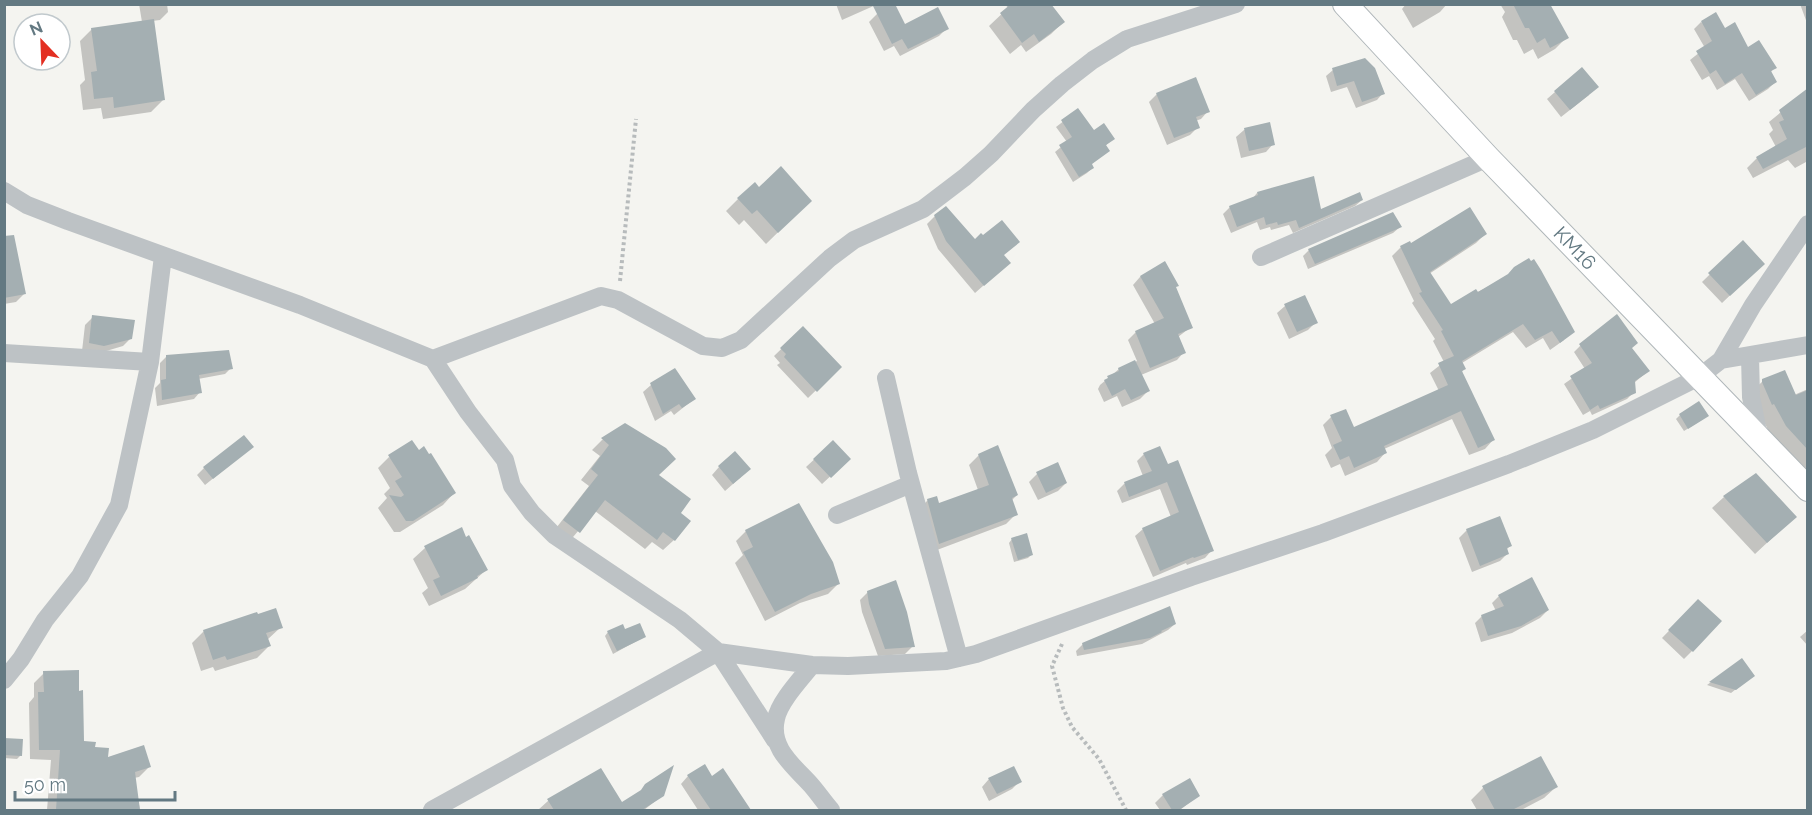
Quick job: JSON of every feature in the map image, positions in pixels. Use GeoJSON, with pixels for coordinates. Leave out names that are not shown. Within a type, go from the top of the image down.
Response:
{"type":"FeatureCollection","features":[{"type":"Feature","properties":{"kind":"street"},"geometry":{"type":"LineString","coordinates":[[433,358],[601,297],[618,300],[704,346],[722,348],[741,340],[830,258],[854,240],[923,209],[965,177],[991,154],[1033,110],[1093,60],[1127,39],[1236,4]]}},
{"type":"Feature","properties":{"kind":"street","name":"KM16"},"geometry":{"type":"LineString","coordinates":[[1345,4],[1488,158],[1808,489]]}},
{"type":"Feature","properties":{"kind":"street"},"geometry":{"type":"LineString","coordinates":[[1261,257],[1488,158]]}},
{"type":"Feature","properties":{"kind":"street"},"geometry":{"type":"LineString","coordinates":[[4,192],[47,213],[300,305],[433,358],[468,412],[505,460],[512,486],[532,513],[554,535],[680,620],[718,652],[788,762],[831,810]]}},
{"type":"Feature","properties":{"kind":"street"},"geometry":{"type":"LineString","coordinates":[[432,810],[718,652],[812,665],[946,661],[976,654],[1323,533],[1509,464],[1593,430],[1699,377],[1721,360],[1753,305],[1808,224]]}},
{"type":"Feature","properties":{"kind":"street"},"geometry":{"type":"LineString","coordinates":[[4,680],[21,659],[45,620],[80,576],[119,505],[150,362],[163,256]]}},
{"type":"Feature","properties":{"kind":"street"},"geometry":{"type":"LineString","coordinates":[[1721,360],[1808,345]]}},
{"type":"Feature","properties":{"kind":"street"},"geometry":{"type":"LineString","coordinates":[[4,353],[150,362]]}},
{"type":"Feature","properties":{"kind":"street"},"geometry":{"type":"LineString","coordinates":[[1750,356],[1751,397],[1760,437]]}},
{"type":"Feature","properties":{"kind":"street"},"geometry":{"type":"LineString","coordinates":[[886,378],[911,484],[959,658]]}},
{"type":"Feature","properties":{"kind":"street"},"geometry":{"type":"LineString","coordinates":[[837,515],[911,484]]}},
{"type":"Feature","properties":{"kind":"street"},"geometry":{"type":"LineString","coordinates":[[775,740],[776,718],[787,697],[812,665]]}},
{"type":"Feature","properties":{"kind":"path"},"geometry":{"type":"LineString","coordinates":[[618,300],[636,119]]}},
{"type":"Feature","properties":{"kind":"path"},"geometry":{"type":"LineString","coordinates":[[1070,622],[1068,633],[1052,666],[1063,708],[1072,727],[1099,759],[1126,810]]}},
{"type":"Feature","properties":{"kind":"building"},"geometry":{"type":"Polygon","coordinates":[[[872,4],[895,4],[905,24],[938,7],[949,29],[908,49],[902,39],[892,44],[872,4]]]}},
{"type":"Feature","properties":{"kind":"building"},"geometry":{"type":"Polygon","coordinates":[[[1011,4],[1051,4],[1065,22],[1039,42],[1034,34],[1022,43],[1000,13],[1011,4]]]}},
{"type":"Feature","properties":{"kind":"building"},"geometry":{"type":"Polygon","coordinates":[[[1513,4],[1550,4],[1569,38],[1550,48],[1545,38],[1537,43],[1529,28],[1525,28],[1513,4]]]}},
{"type":"Feature","properties":{"kind":"building"},"geometry":{"type":"Polygon","coordinates":[[[1716,12],[1725,28],[1735,22],[1748,47],[1759,40],[1777,68],[1771,71],[1777,82],[1756,95],[1742,73],[1725,84],[1716,70],[1710,74],[1696,51],[1712,41],[1701,21],[1716,12]]]}},
{"type":"Feature","properties":{"kind":"building"},"geometry":{"type":"Polygon","coordinates":[[[154,19],[165,100],[114,108],[113,97],[94,99],[91,72],[97,71],[91,28],[154,19]]]}},
{"type":"Feature","properties":{"kind":"building"},"geometry":{"type":"Polygon","coordinates":[[[1365,58],[1375,68],[1385,94],[1362,102],[1354,81],[1337,86],[1332,68],[1365,58]]]}},
{"type":"Feature","properties":{"kind":"building"},"geometry":{"type":"Polygon","coordinates":[[[1582,67],[1599,87],[1570,110],[1554,91],[1582,67]]]}},
{"type":"Feature","properties":{"kind":"building"},"geometry":{"type":"Polygon","coordinates":[[[1196,77],[1210,112],[1196,117],[1200,128],[1174,138],[1156,93],[1196,77]]]}},
{"type":"Feature","properties":{"kind":"building"},"geometry":{"type":"Polygon","coordinates":[[[1808,88],[1808,146],[1763,169],[1756,157],[1787,139],[1779,122],[1784,120],[1779,110],[1808,88]]]}},
{"type":"Feature","properties":{"kind":"building"},"geometry":{"type":"Polygon","coordinates":[[[1078,108],[1094,130],[1104,123],[1115,139],[1106,145],[1110,151],[1092,164],[1094,168],[1079,177],[1059,145],[1072,137],[1061,120],[1078,108]]]}},
{"type":"Feature","properties":{"kind":"building"},"geometry":{"type":"Polygon","coordinates":[[[1270,122],[1275,145],[1249,151],[1244,128],[1270,122]]]}},
{"type":"Feature","properties":{"kind":"building"},"geometry":{"type":"Polygon","coordinates":[[[781,166],[812,201],[778,233],[757,210],[752,214],[737,198],[755,182],[759,187],[781,166]]]}},
{"type":"Feature","properties":{"kind":"building"},"geometry":{"type":"Polygon","coordinates":[[[1314,176],[1321,209],[1360,192],[1363,200],[1299,228],[1296,220],[1278,225],[1277,222],[1266,225],[1264,217],[1237,227],[1229,206],[1258,195],[1257,192],[1314,176]]]}},
{"type":"Feature","properties":{"kind":"building"},"geometry":{"type":"Polygon","coordinates":[[[946,206],[975,239],[1002,220],[1020,242],[1004,255],[1011,263],[984,286],[946,241],[934,215],[946,206]]]}},
{"type":"Feature","properties":{"kind":"building"},"geometry":{"type":"Polygon","coordinates":[[[1470,207],[1487,234],[1430,272],[1451,304],[1476,289],[1478,292],[1529,258],[1531,261],[1534,259],[1575,332],[1560,343],[1552,331],[1535,340],[1523,324],[1462,361],[1466,369],[1462,371],[1495,440],[1478,448],[1461,411],[1384,446],[1387,453],[1354,468],[1349,456],[1340,460],[1333,445],[1342,441],[1330,415],[1346,409],[1354,427],[1448,385],[1438,363],[1454,356],[1441,331],[1443,330],[1419,293],[1422,292],[1400,246],[1410,241],[1411,243],[1470,207]]]}},
{"type":"Feature","properties":{"kind":"building"},"geometry":{"type":"Polygon","coordinates":[[[1393,212],[1402,227],[1315,264],[1308,249],[1393,212]]]}},
{"type":"Feature","properties":{"kind":"building"},"geometry":{"type":"Polygon","coordinates":[[[14,235],[26,294],[4,298],[4,236],[14,235]]]}},
{"type":"Feature","properties":{"kind":"building"},"geometry":{"type":"Polygon","coordinates":[[[1743,240],[1765,264],[1730,296],[1708,273],[1743,240]]]}},
{"type":"Feature","properties":{"kind":"building"},"geometry":{"type":"Polygon","coordinates":[[[1165,261],[1179,286],[1176,287],[1193,328],[1178,334],[1186,353],[1150,368],[1135,331],[1164,318],[1140,276],[1165,261]]]}},
{"type":"Feature","properties":{"kind":"building"},"geometry":{"type":"Polygon","coordinates":[[[1305,295],[1318,323],[1297,332],[1284,304],[1305,295]]]}},
{"type":"Feature","properties":{"kind":"building"},"geometry":{"type":"Polygon","coordinates":[[[1617,314],[1638,343],[1632,348],[1650,371],[1635,381],[1636,393],[1600,409],[1598,405],[1590,410],[1570,376],[1592,363],[1579,344],[1617,314]]]}},
{"type":"Feature","properties":{"kind":"building"},"geometry":{"type":"Polygon","coordinates":[[[92,315],[135,320],[132,339],[104,346],[89,343],[92,315]]]}},
{"type":"Feature","properties":{"kind":"building"},"geometry":{"type":"Polygon","coordinates":[[[803,326],[842,367],[817,392],[784,357],[786,354],[780,348],[803,326]]]}},
{"type":"Feature","properties":{"kind":"building"},"geometry":{"type":"Polygon","coordinates":[[[229,350],[233,369],[199,375],[202,393],[162,400],[161,380],[166,379],[166,355],[229,350]]]}},
{"type":"Feature","properties":{"kind":"building"},"geometry":{"type":"Polygon","coordinates":[[[1135,360],[1150,391],[1131,400],[1125,389],[1112,396],[1104,380],[1108,378],[1107,376],[1119,371],[1118,368],[1135,360]]]}},
{"type":"Feature","properties":{"kind":"building"},"geometry":{"type":"Polygon","coordinates":[[[675,368],[696,399],[682,408],[679,404],[663,414],[650,383],[675,368]]]}},
{"type":"Feature","properties":{"kind":"building"},"geometry":{"type":"Polygon","coordinates":[[[1785,370],[1796,395],[1808,390],[1808,450],[1786,426],[1774,404],[1772,405],[1762,382],[1762,379],[1785,370]]]}},
{"type":"Feature","properties":{"kind":"building"},"geometry":{"type":"Polygon","coordinates":[[[1699,401],[1709,416],[1688,429],[1679,414],[1699,401]]]}},
{"type":"Feature","properties":{"kind":"building"},"geometry":{"type":"Polygon","coordinates":[[[625,423],[666,448],[676,459],[659,475],[691,499],[681,513],[691,521],[675,541],[663,532],[657,540],[605,500],[580,533],[563,520],[598,475],[591,469],[609,445],[601,438],[625,423]]]}},
{"type":"Feature","properties":{"kind":"building"},"geometry":{"type":"Polygon","coordinates":[[[244,435],[254,447],[213,479],[203,467],[244,435]]]}},
{"type":"Feature","properties":{"kind":"building"},"geometry":{"type":"Polygon","coordinates":[[[412,440],[419,450],[424,446],[429,454],[431,453],[456,493],[413,521],[406,521],[389,495],[401,497],[404,495],[395,481],[402,477],[388,455],[412,440]]]}},
{"type":"Feature","properties":{"kind":"building"},"geometry":{"type":"Polygon","coordinates":[[[833,440],[851,459],[831,478],[813,459],[833,440]]]}},
{"type":"Feature","properties":{"kind":"building"},"geometry":{"type":"Polygon","coordinates":[[[998,445],[1018,495],[1012,498],[1018,515],[939,544],[927,499],[937,496],[939,503],[989,485],[978,454],[998,445]]]}},
{"type":"Feature","properties":{"kind":"building"},"geometry":{"type":"Polygon","coordinates":[[[1160,446],[1168,464],[1178,460],[1214,551],[1160,571],[1142,528],[1179,512],[1167,482],[1129,497],[1124,482],[1152,471],[1143,453],[1160,446]]]}},
{"type":"Feature","properties":{"kind":"building"},"geometry":{"type":"Polygon","coordinates":[[[735,451],[751,469],[733,484],[718,466],[735,451]]]}},
{"type":"Feature","properties":{"kind":"building"},"geometry":{"type":"Polygon","coordinates":[[[1058,462],[1067,483],[1046,493],[1036,472],[1058,462]]]}},
{"type":"Feature","properties":{"kind":"building"},"geometry":{"type":"Polygon","coordinates":[[[1756,473],[1797,517],[1767,543],[1723,496],[1756,473]]]}},
{"type":"Feature","properties":{"kind":"building"},"geometry":{"type":"Polygon","coordinates":[[[799,503],[833,562],[840,584],[811,594],[775,612],[743,552],[753,547],[745,530],[799,503]]]}},
{"type":"Feature","properties":{"kind":"building"},"geometry":{"type":"Polygon","coordinates":[[[1500,516],[1512,546],[1507,548],[1509,554],[1480,566],[1466,529],[1500,516]]]}},
{"type":"Feature","properties":{"kind":"building"},"geometry":{"type":"Polygon","coordinates":[[[462,527],[466,537],[469,535],[488,570],[477,576],[478,578],[441,596],[433,580],[440,577],[424,546],[462,527]]]}},
{"type":"Feature","properties":{"kind":"building"},"geometry":{"type":"Polygon","coordinates":[[[1027,533],[1033,555],[1018,560],[1011,538],[1027,533]]]}},
{"type":"Feature","properties":{"kind":"building"},"geometry":{"type":"Polygon","coordinates":[[[1532,577],[1549,610],[1521,626],[1488,636],[1481,615],[1504,606],[1498,595],[1532,577]]]}},
{"type":"Feature","properties":{"kind":"building"},"geometry":{"type":"Polygon","coordinates":[[[896,580],[907,612],[915,647],[885,649],[869,604],[867,591],[896,580]]]}},
{"type":"Feature","properties":{"kind":"building"},"geometry":{"type":"Polygon","coordinates":[[[1698,599],[1722,621],[1693,652],[1668,630],[1698,599]]]}},
{"type":"Feature","properties":{"kind":"building"},"geometry":{"type":"Polygon","coordinates":[[[1170,606],[1176,624],[1162,632],[1150,638],[1084,650],[1082,643],[1170,606]]]}},
{"type":"Feature","properties":{"kind":"building"},"geometry":{"type":"Polygon","coordinates":[[[276,608],[283,628],[266,633],[271,646],[227,660],[225,656],[213,660],[203,630],[276,608]]]}},
{"type":"Feature","properties":{"kind":"building"},"geometry":{"type":"Polygon","coordinates":[[[640,623],[646,637],[617,651],[607,631],[623,624],[625,629],[640,623]]]}},
{"type":"Feature","properties":{"kind":"building"},"geometry":{"type":"Polygon","coordinates":[[[1742,658],[1755,676],[1736,690],[1709,682],[1742,658]]]}},
{"type":"Feature","properties":{"kind":"building"},"geometry":{"type":"Polygon","coordinates":[[[79,670],[79,691],[83,690],[84,741],[96,742],[95,747],[109,748],[108,757],[144,745],[151,767],[135,772],[140,810],[56,810],[60,750],[39,750],[38,692],[44,692],[43,671],[79,670]]]}},
{"type":"Feature","properties":{"kind":"building"},"geometry":{"type":"Polygon","coordinates":[[[4,738],[23,739],[22,756],[4,755],[4,738]]]}},
{"type":"Feature","properties":{"kind":"building"},"geometry":{"type":"Polygon","coordinates":[[[1541,756],[1558,787],[1512,810],[1495,810],[1482,786],[1541,756]]]}},
{"type":"Feature","properties":{"kind":"building"},"geometry":{"type":"Polygon","coordinates":[[[705,764],[712,776],[723,768],[751,810],[711,810],[687,775],[705,764]]]}},
{"type":"Feature","properties":{"kind":"building"},"geometry":{"type":"Polygon","coordinates":[[[674,765],[664,796],[642,810],[554,810],[547,799],[601,768],[622,802],[674,765]]]}},
{"type":"Feature","properties":{"kind":"building"},"geometry":{"type":"Polygon","coordinates":[[[1014,766],[1022,782],[997,794],[988,778],[1014,766]]]}},
{"type":"Feature","properties":{"kind":"building"},"geometry":{"type":"Polygon","coordinates":[[[1190,778],[1200,796],[1179,810],[1172,810],[1162,794],[1190,778]]]}}]}
